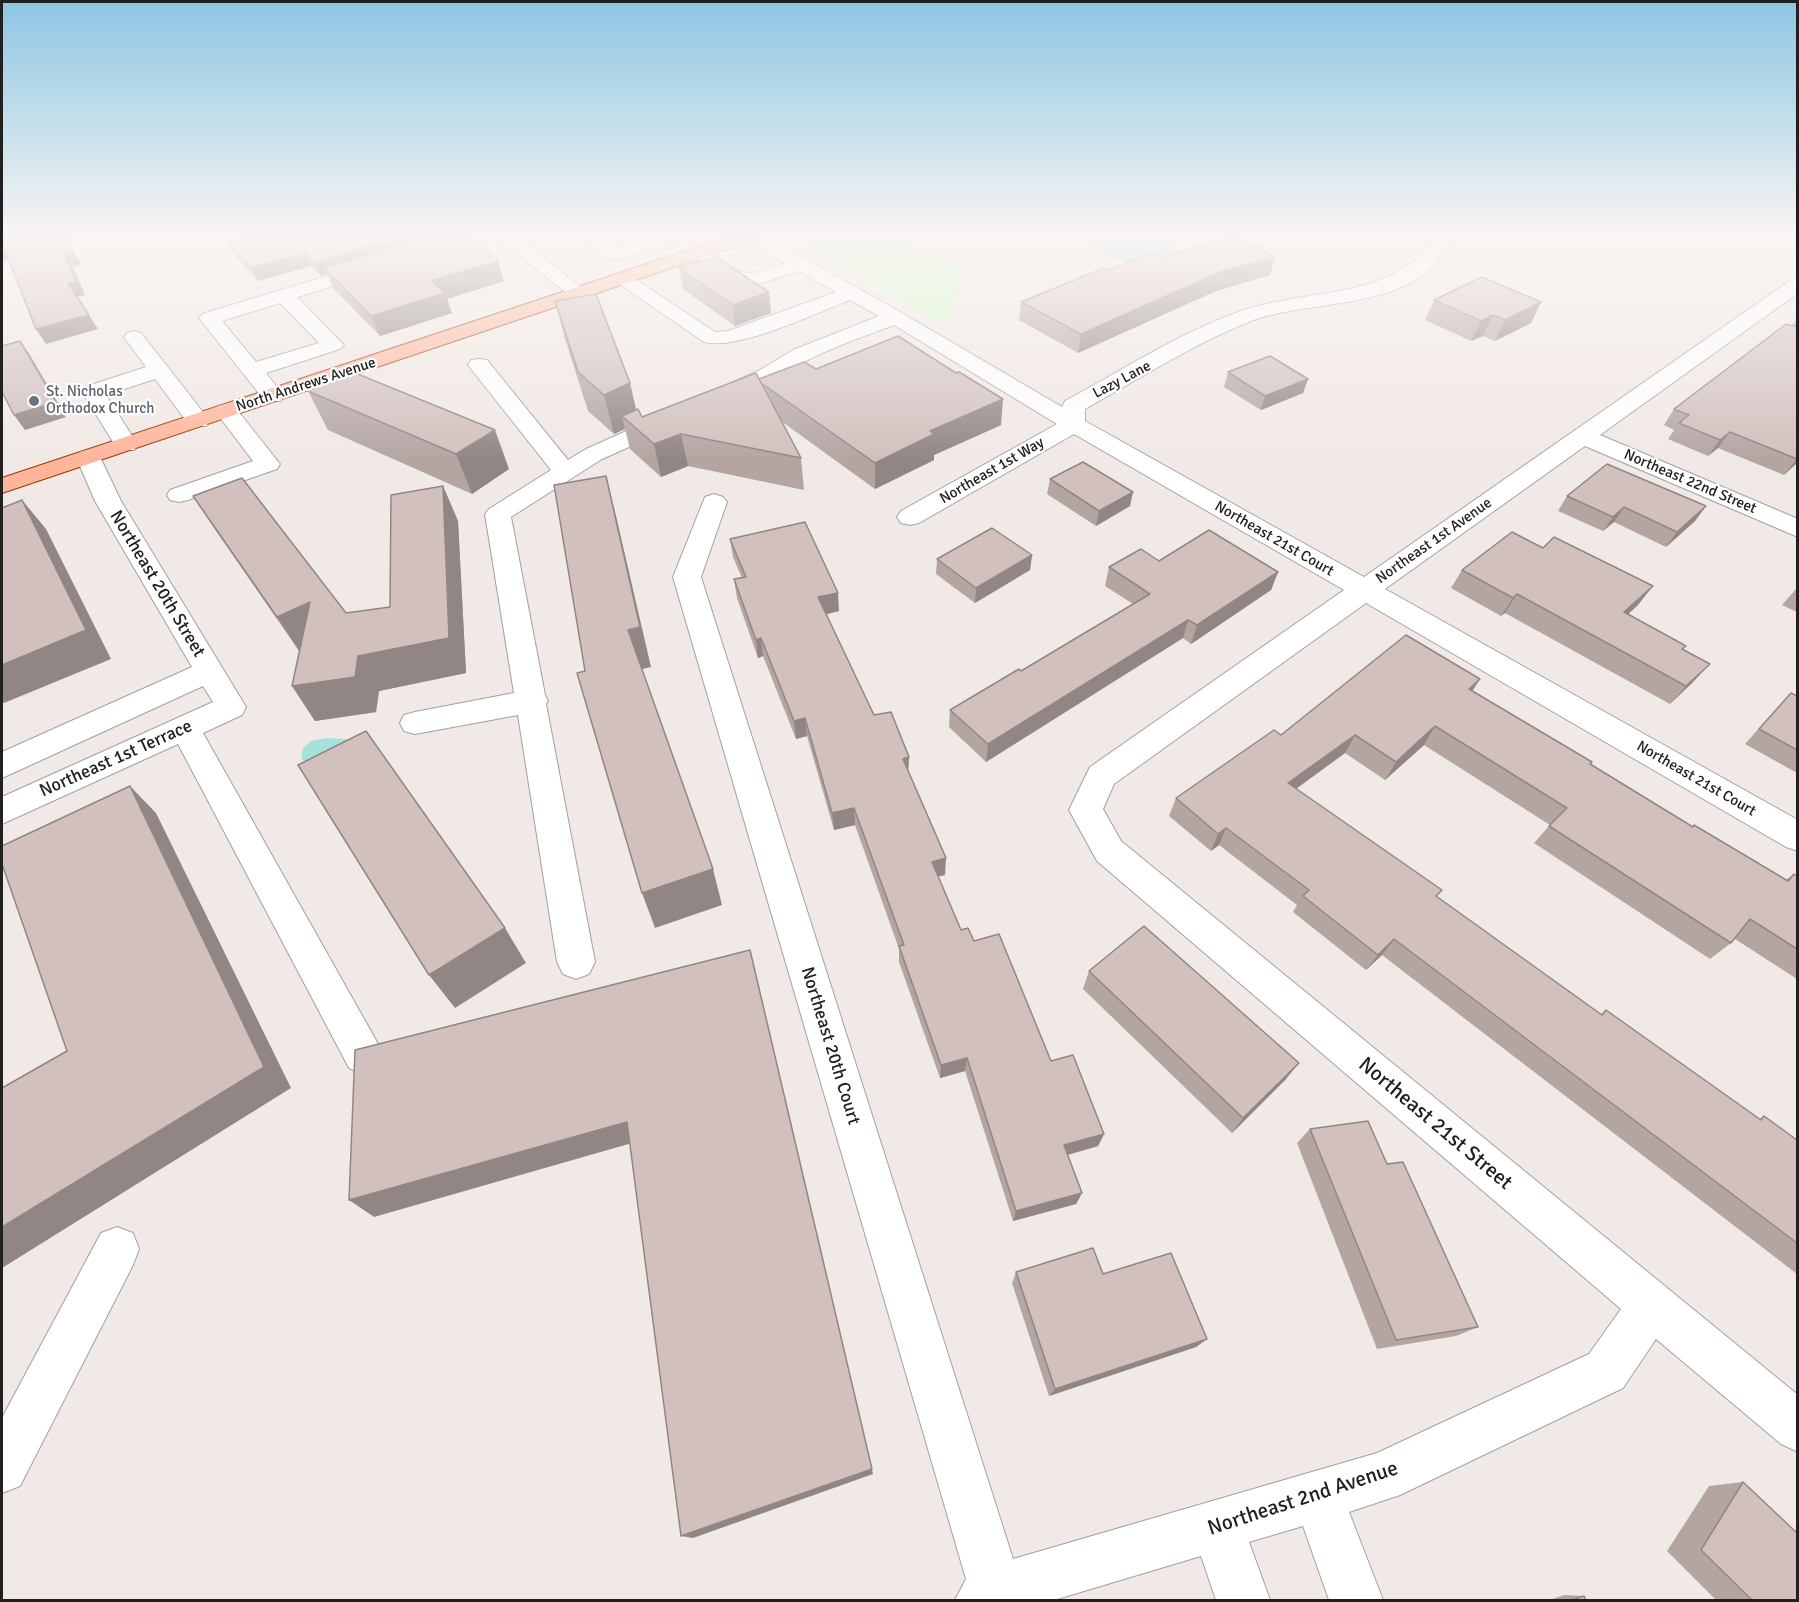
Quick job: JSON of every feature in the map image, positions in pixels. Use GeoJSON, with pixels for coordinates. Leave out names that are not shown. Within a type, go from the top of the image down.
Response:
{"type":"FeatureCollection","features":[{"type":"Feature","properties":{"kind":"main road","name":"North Andrews Avenue"},"geometry":{"type":"LineString","coordinates":[[2,486],[523,312]]}},
{"type":"Feature","properties":{"kind":"street"},"geometry":{"type":"LineString","coordinates":[[230,312],[209,318],[273,396]]}},
{"type":"Feature","properties":{"kind":"street"},"geometry":{"type":"LineString","coordinates":[[253,370],[333,345],[301,312]]}},
{"type":"Feature","properties":{"kind":"street"},"geometry":{"type":"LineString","coordinates":[[671,312],[711,338],[731,337],[800,312]]}},
{"type":"Feature","properties":{"kind":"street","name":"Northeast 21st Court"},"geometry":{"type":"LineString","coordinates":[[885,312],[1074,424],[1797,837]]}},
{"type":"Feature","properties":{"kind":"street","name":"Lazy Lane"},"geometry":{"type":"LineString","coordinates":[[1074,424],[1073,406],[1216,330],[1260,312]]}},
{"type":"Feature","properties":{"kind":"street","name":"Northeast 1st Avenue"},"geometry":{"type":"LineString","coordinates":[[1086,810],[1101,776],[1583,436],[1756,325],[1769,312]]}},
{"type":"Feature","properties":{"kind":"street"},"geometry":{"type":"LineString","coordinates":[[714,400],[768,375],[801,355],[895,317]]}},
{"type":"Feature","properties":{"kind":"street"},"geometry":{"type":"LineString","coordinates":[[134,337],[198,421]]}},
{"type":"Feature","properties":{"kind":"street"},"geometry":{"type":"LineString","coordinates":[[479,365],[565,471]]}},
{"type":"Feature","properties":{"kind":"street"},"geometry":{"type":"LineString","coordinates":[[126,445],[93,392],[159,370]]}},
{"type":"Feature","properties":{"kind":"street"},"geometry":{"type":"LineString","coordinates":[[576,962],[533,701],[498,514],[594,454],[692,410]]}},
{"type":"Feature","properties":{"kind":"street"},"geometry":{"type":"LineString","coordinates":[[179,495],[268,464],[226,411]]}},
{"type":"Feature","properties":{"kind":"street","name":"Northeast 1st Way"},"geometry":{"type":"LineString","coordinates":[[909,517],[1074,424]]}},
{"type":"Feature","properties":{"kind":"street","name":"Northeast 22nd Street"},"geometry":{"type":"LineString","coordinates":[[1583,436],[1797,529]]}},
{"type":"Feature","properties":{"kind":"street","name":"Northeast 20th Street"},"geometry":{"type":"LineString","coordinates":[[88,457],[108,501],[231,708]]}},
{"type":"Feature","properties":{"kind":"street","name":"Northeast 20th Court"},"geometry":{"type":"LineString","coordinates":[[714,502],[687,577],[989,1596]]}},
{"type":"Feature","properties":{"kind":"street"},"geometry":{"type":"LineString","coordinates":[[2,766],[209,671]]}},
{"type":"Feature","properties":{"kind":"street"},"geometry":{"type":"LineString","coordinates":[[415,723],[533,701]]}},
{"type":"Feature","properties":{"kind":"street","name":"Northeast 1st Terrace"},"geometry":{"type":"LineString","coordinates":[[2,811],[231,708]]}},
{"type":"Feature","properties":{"kind":"street"},"geometry":{"type":"LineString","coordinates":[[185,728],[363,1055]]}},
{"type":"Feature","properties":{"kind":"street","name":"Northeast 21st Street"},"geometry":{"type":"LineString","coordinates":[[1086,810],[1109,851],[1797,1427]]}},
{"type":"Feature","properties":{"kind":"street"},"geometry":{"type":"LineString","coordinates":[[2,1468],[117,1249]]}},
{"type":"Feature","properties":{"kind":"street","name":"Northeast 2nd Avenue"},"geometry":{"type":"LineString","coordinates":[[989,1596],[1382,1477],[1606,1371],[1651,1306]]}},
{"type":"Feature","properties":{"kind":"street"},"geometry":{"type":"LineString","coordinates":[[1318,1497],[1356,1600]]}},
{"type":"Feature","properties":{"kind":"street"},"geometry":{"type":"LineString","coordinates":[[1217,1527],[1243,1600]]}},
{"type":"Feature","properties":{"kind":"green space"},"geometry":{"type":"Polygon","coordinates":[[[921,312],[951,312],[946,326],[921,312]]]}},
{"type":"Feature","properties":{"kind":"water"},"geometry":{"type":"Polygon","coordinates":[[[326,738],[364,740],[308,762],[301,759],[303,748],[311,741],[326,738]]]}},
{"type":"Feature","properties":{"kind":"building"},"geometry":{"type":"Polygon","coordinates":[[[29,312],[87,312],[89,315],[36,329],[29,312]]]}},
{"type":"Feature","properties":{"kind":"building"},"geometry":{"type":"Polygon","coordinates":[[[367,312],[385,312],[371,316],[367,312]]]}},
{"type":"Feature","properties":{"kind":"building"},"geometry":{"type":"Polygon","coordinates":[[[558,312],[603,312],[630,383],[604,395],[578,372],[558,312]]]}},
{"type":"Feature","properties":{"kind":"building"},"geometry":{"type":"Polygon","coordinates":[[[1039,312],[1131,312],[1081,334],[1039,312]]]}},
{"type":"Feature","properties":{"kind":"building"},"geometry":{"type":"Polygon","coordinates":[[[1460,312],[1521,312],[1505,320],[1493,315],[1481,321],[1460,312]]]}},
{"type":"Feature","properties":{"kind":"building"},"geometry":{"type":"Polygon","coordinates":[[[1786,324],[1797,327],[1797,459],[1730,432],[1720,440],[1679,423],[1689,415],[1674,409],[1786,324]]]}},
{"type":"Feature","properties":{"kind":"building"},"geometry":{"type":"Polygon","coordinates":[[[898,336],[956,373],[959,372],[1003,399],[930,431],[934,434],[875,463],[761,383],[759,379],[804,362],[816,369],[898,336]]]}},
{"type":"Feature","properties":{"kind":"building","name":"St. Nicholas Orthodox Church"},"geometry":{"type":"Polygon","coordinates":[[[20,341],[56,402],[14,415],[2,392],[2,346],[20,341]]]}},
{"type":"Feature","properties":{"kind":"building"},"geometry":{"type":"Polygon","coordinates":[[[1270,356],[1308,379],[1265,396],[1228,372],[1270,356]]]}},
{"type":"Feature","properties":{"kind":"building"},"geometry":{"type":"Polygon","coordinates":[[[348,370],[495,430],[456,454],[308,391],[348,370]]]}},
{"type":"Feature","properties":{"kind":"building"},"geometry":{"type":"Polygon","coordinates":[[[756,373],[801,458],[681,434],[654,444],[622,416],[638,409],[642,417],[756,373]]]}},
{"type":"Feature","properties":{"kind":"building"},"geometry":{"type":"Polygon","coordinates":[[[1083,462],[1133,492],[1099,511],[1050,479],[1083,462]]]}},
{"type":"Feature","properties":{"kind":"building"},"geometry":{"type":"Polygon","coordinates":[[[1607,464],[1706,506],[1677,532],[1624,507],[1613,517],[1567,496],[1607,464]]]}},
{"type":"Feature","properties":{"kind":"building"},"geometry":{"type":"Polygon","coordinates":[[[606,476],[640,627],[628,630],[713,869],[642,893],[577,673],[585,671],[554,485],[606,476]]]}},
{"type":"Feature","properties":{"kind":"building"},"geometry":{"type":"Polygon","coordinates":[[[242,478],[346,613],[390,607],[391,495],[443,486],[449,638],[358,656],[355,677],[292,686],[310,602],[277,617],[193,496],[242,478]]]}},
{"type":"Feature","properties":{"kind":"building"},"geometry":{"type":"Polygon","coordinates":[[[22,500],[86,630],[2,665],[2,508],[22,500]]]}},
{"type":"Feature","properties":{"kind":"building"},"geometry":{"type":"Polygon","coordinates":[[[805,522],[838,593],[818,597],[874,715],[891,712],[909,757],[903,759],[946,858],[932,862],[961,930],[968,928],[974,941],[999,934],[1051,1061],[1073,1055],[1104,1134],[1064,1145],[1082,1193],[1016,1211],[967,1058],[941,1065],[899,946],[904,945],[854,808],[832,813],[805,718],[794,721],[761,638],[756,640],[734,579],[746,577],[730,539],[805,522]]]}},
{"type":"Feature","properties":{"kind":"building"},"geometry":{"type":"Polygon","coordinates":[[[992,528],[1032,555],[976,588],[937,559],[992,528]]]}},
{"type":"Feature","properties":{"kind":"building"},"geometry":{"type":"Polygon","coordinates":[[[1209,530],[1278,572],[1197,625],[1188,620],[988,744],[950,710],[1019,669],[1021,671],[1150,594],[1109,567],[1141,549],[1159,561],[1209,530]]]}},
{"type":"Feature","properties":{"kind":"building"},"geometry":{"type":"Polygon","coordinates":[[[1512,532],[1543,548],[1554,537],[1653,586],[1624,612],[1686,646],[1682,649],[1710,664],[1686,686],[1517,594],[1513,598],[1462,570],[1512,532]]]}},
{"type":"Feature","properties":{"kind":"building"},"geometry":{"type":"Polygon","coordinates":[[[1406,635],[1480,679],[1469,689],[1592,762],[1590,764],[1693,827],[1694,825],[1788,881],[1794,874],[1797,876],[1797,949],[1750,919],[1731,943],[1549,826],[1567,808],[1435,726],[1396,762],[1355,735],[1288,783],[1442,890],[1436,896],[1602,1015],[1606,1010],[1761,1120],[1764,1116],[1797,1140],[1797,1243],[1394,939],[1378,955],[1303,896],[1309,890],[1226,828],[1218,834],[1176,798],[1274,730],[1281,735],[1406,635]]]}},
{"type":"Feature","properties":{"kind":"building"},"geometry":{"type":"Polygon","coordinates":[[[1791,693],[1797,696],[1797,750],[1759,729],[1791,693]]]}},
{"type":"Feature","properties":{"kind":"building"},"geometry":{"type":"Polygon","coordinates":[[[366,731],[505,928],[429,975],[298,765],[366,731]]]}},
{"type":"Feature","properties":{"kind":"building"},"geometry":{"type":"Polygon","coordinates":[[[130,786],[264,1067],[2,1227],[2,1088],[67,1051],[2,864],[2,846],[130,786]]]}},
{"type":"Feature","properties":{"kind":"building"},"geometry":{"type":"Polygon","coordinates":[[[1144,926],[1299,1063],[1243,1118],[1089,971],[1144,926]]]}},
{"type":"Feature","properties":{"kind":"building"},"geometry":{"type":"Polygon","coordinates":[[[750,950],[872,1469],[681,1536],[627,1122],[349,1200],[355,1050],[750,950]]]}},
{"type":"Feature","properties":{"kind":"building"},"geometry":{"type":"Polygon","coordinates":[[[1368,1121],[1387,1164],[1403,1162],[1478,1327],[1396,1340],[1310,1129],[1368,1121]]]}},
{"type":"Feature","properties":{"kind":"building"},"geometry":{"type":"Polygon","coordinates":[[[1093,1248],[1103,1274],[1171,1253],[1207,1339],[1055,1389],[1016,1272],[1093,1248]]]}},
{"type":"Feature","properties":{"kind":"building"},"geometry":{"type":"Polygon","coordinates":[[[1743,1482],[1797,1533],[1797,1600],[1752,1600],[1701,1550],[1743,1482]]]}},
{"type":"Feature","properties":{"kind":"building"},"geometry":{"type":"Polygon","coordinates":[[[1584,1596],[1586,1600],[1571,1600],[1584,1596]]]}},
{"type":"Feature","properties":{"kind":"place","name":"St. Nicholas Orthodox Church"},"geometry":{"type":"Point","coordinates":[34,401]}}]}
